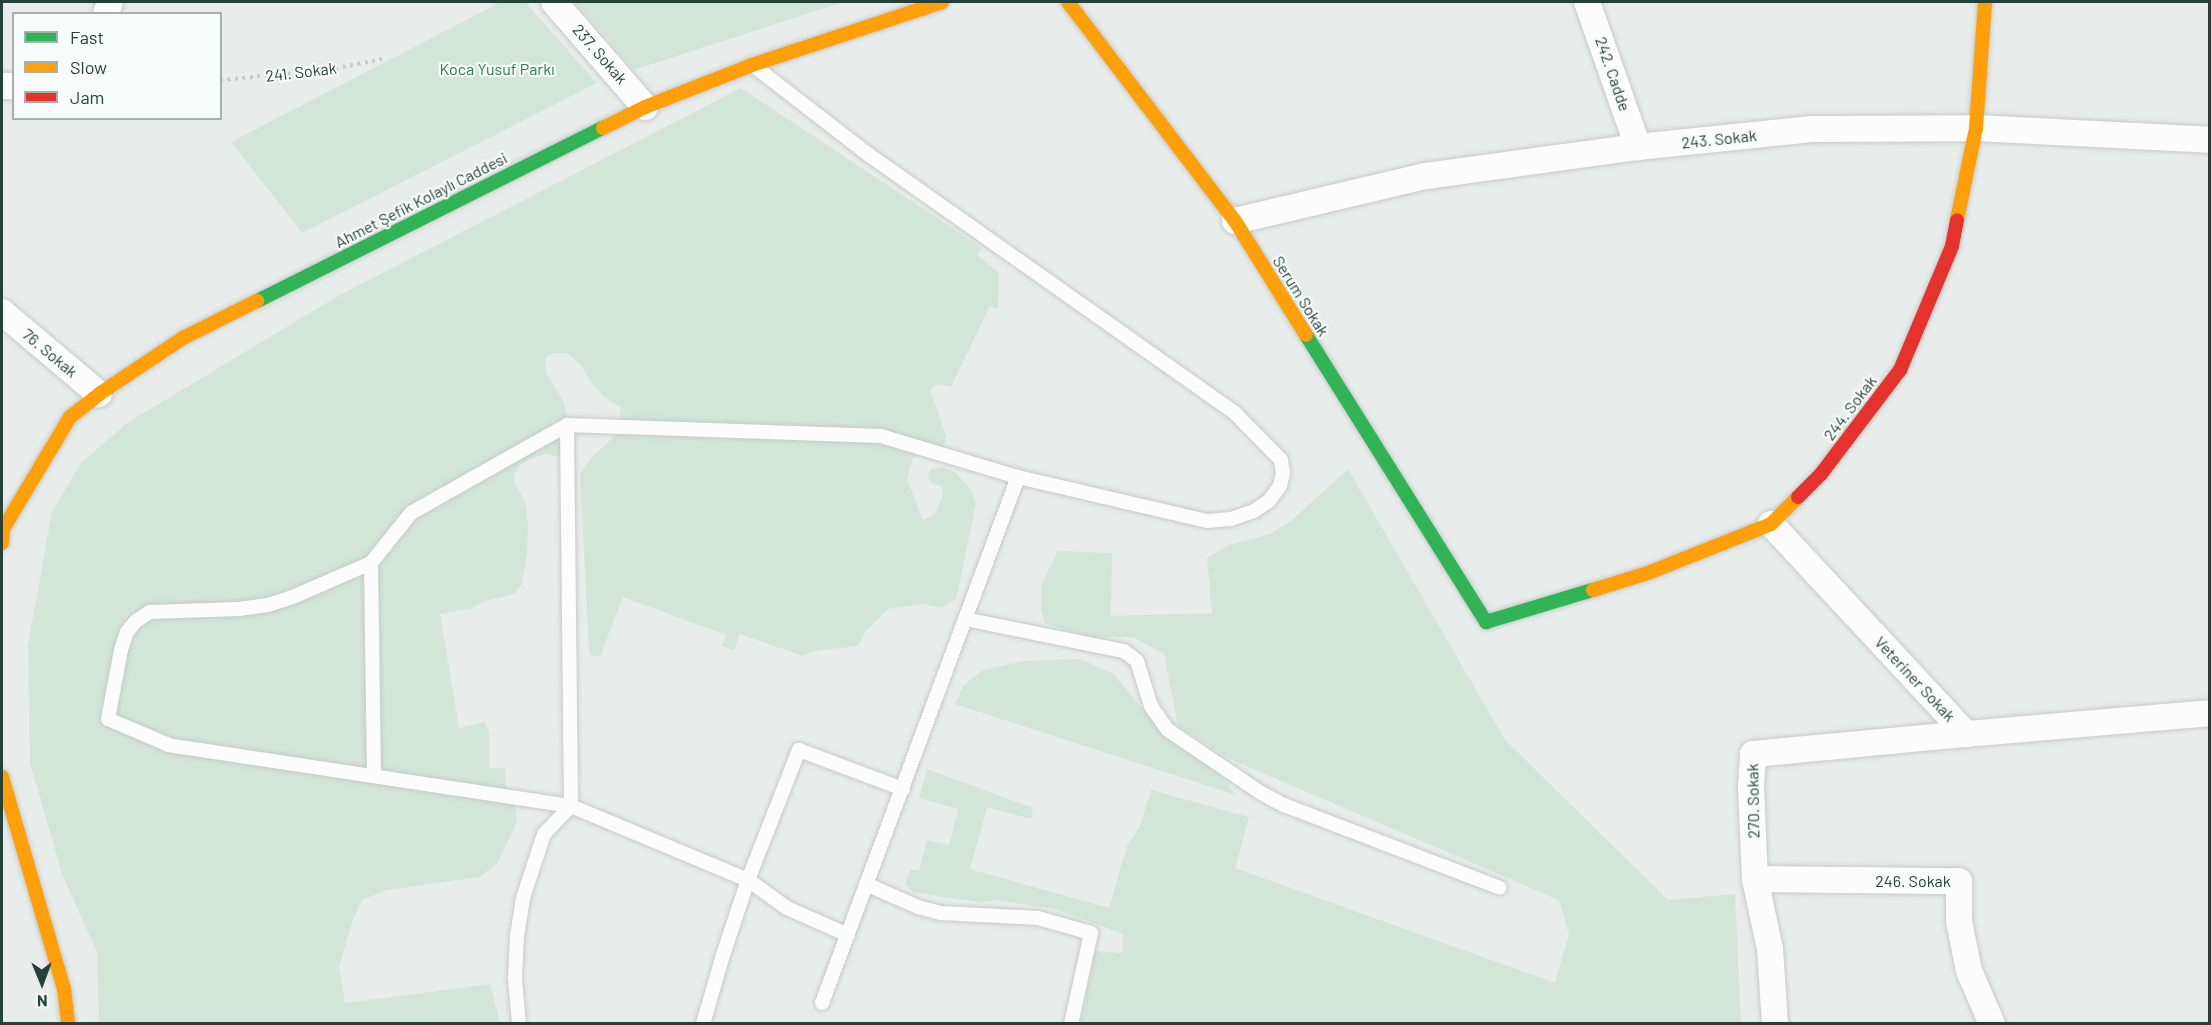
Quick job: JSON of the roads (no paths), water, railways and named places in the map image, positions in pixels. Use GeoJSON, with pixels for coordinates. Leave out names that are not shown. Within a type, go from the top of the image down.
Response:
{"type":"FeatureCollection","features":[{"type":"Feature","properties":{"kind":"street","name":"237. Sokak"},"geometry":{"type":"LineString","coordinates":[[554,2],[645,107]]}},
{"type":"Feature","properties":{"kind":"street","name":"Ahmet Şefik Kolaylı Caddesi"},"geometry":{"type":"LineString","coordinates":[[2,543],[3,529],[70,417],[99,394],[183,338],[645,107],[752,65],[942,2]]}},
{"type":"Feature","properties":{"kind":"street","name":"Serum Sokak"},"geometry":{"type":"LineString","coordinates":[[1068,2],[1235,221],[1486,622]]}},
{"type":"Feature","properties":{"kind":"street","name":"242. Cadde"},"geometry":{"type":"LineString","coordinates":[[1587,2],[1638,147]]}},
{"type":"Feature","properties":{"kind":"street","name":"244. Sokak"},"geometry":{"type":"LineString","coordinates":[[1486,622],[1648,573],[1771,524],[1821,474],[1900,370],[1953,246],[1976,128],[1985,2]]}},
{"type":"Feature","properties":{"kind":"street","name":"243. Sokak"},"geometry":{"type":"LineString","coordinates":[[1235,221],[1426,176],[1638,147],[1812,129],[1976,128],[2210,140]]}},
{"type":"Feature","properties":{"kind":"street","name":"76. Sokak"},"geometry":{"type":"LineString","coordinates":[[2,312],[99,394]]}},
{"type":"Feature","properties":{"kind":"street","name":"Veteriner Sokak"},"geometry":{"type":"LineString","coordinates":[[1771,524],[1966,734],[2210,713]]}},
{"type":"Feature","properties":{"kind":"street","name":"270. Sokak"},"geometry":{"type":"LineString","coordinates":[[1775,1023],[1770,949],[1755,879],[1751,786],[1753,754],[1966,734]]}},
{"type":"Feature","properties":{"kind":"street"},"geometry":{"type":"LineString","coordinates":[[2,777],[64,988],[68,1023]]}},
{"type":"Feature","properties":{"kind":"street","name":"246. Sokak"},"geometry":{"type":"LineString","coordinates":[[1755,879],[1959,881],[1959,921],[1969,971],[1992,1023]]}},
{"type":"Feature","properties":{"kind":"lane"},"geometry":{"type":"LineString","coordinates":[[752,65],[869,155],[1235,413],[1281,460],[1283,473],[1280,486],[1269,501],[1254,511],[1231,519],[1207,521],[1018,477],[881,436],[567,425],[411,513],[371,563],[295,596],[268,605],[239,609],[168,610],[150,612],[143,616],[127,632],[108,719],[169,745],[571,806],[748,880],[787,908],[849,935]]}},
{"type":"Feature","properties":{"kind":"lane"},"geometry":{"type":"LineString","coordinates":[[519,1023],[515,978],[517,936],[523,898],[544,834],[571,806],[567,425]]}},
{"type":"Feature","properties":{"kind":"lane"},"geometry":{"type":"LineString","coordinates":[[822,1003],[868,885],[1018,477]]}},
{"type":"Feature","properties":{"kind":"lane"},"geometry":{"type":"LineString","coordinates":[[371,563],[374,776]]}},
{"type":"Feature","properties":{"kind":"lane"},"geometry":{"type":"LineString","coordinates":[[966,619],[1124,651],[1137,660],[1151,706],[1168,730],[1261,793],[1284,805],[1500,888]]}},
{"type":"Feature","properties":{"kind":"lane"},"geometry":{"type":"LineString","coordinates":[[704,1023],[722,958],[748,880],[798,750],[903,789]]}},
{"type":"Feature","properties":{"kind":"lane"},"geometry":{"type":"LineString","coordinates":[[868,885],[918,907],[941,913],[1038,918],[1090,933],[1071,1023]]}},
{"type":"Feature","properties":{"kind":"park label","name":"Koca Yusuf Parkı"},"geometry":{"type":"Point","coordinates":[497,69]}}]}
